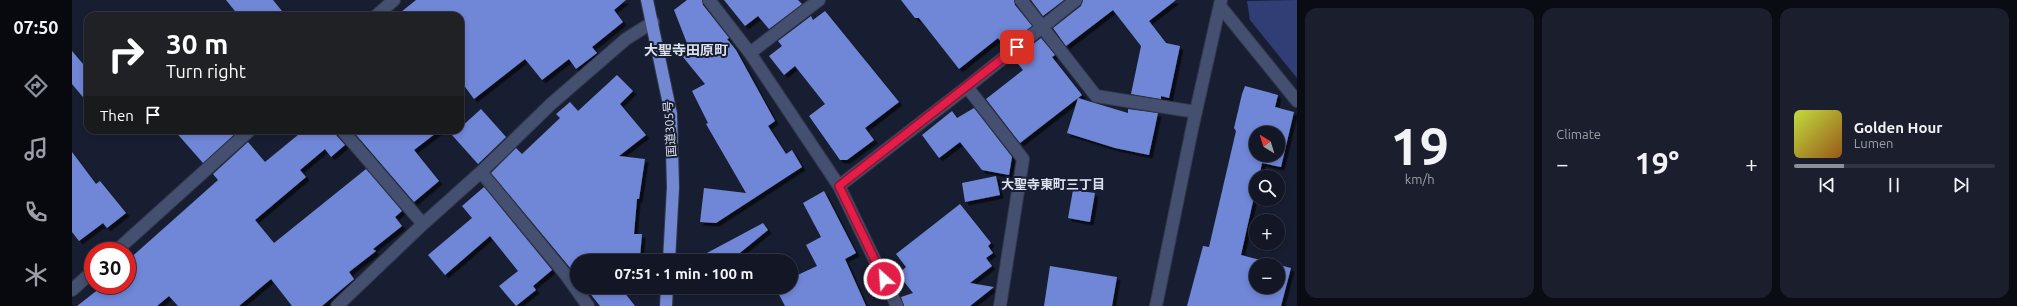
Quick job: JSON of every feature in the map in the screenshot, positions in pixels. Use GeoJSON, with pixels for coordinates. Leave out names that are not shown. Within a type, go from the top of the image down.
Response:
{"type":"FeatureCollection","features":[{"type":"Feature","properties":{"kind":"highway","name":"国道305号"},"geometry":{"type":"LineString","coordinates":[[647,0],[653,22],[671,114],[673,187],[669,254]]}},
{"type":"Feature","properties":{"kind":"highway"},"geometry":{"type":"LineString","coordinates":[[666,306],[667,294]]}},
{"type":"Feature","properties":{"kind":"street"},"geometry":{"type":"LineString","coordinates":[[380,12],[394,0]]}},
{"type":"Feature","properties":{"kind":"street"},"geometry":{"type":"LineString","coordinates":[[709,0],[750,54],[839,186],[897,306]]}},
{"type":"Feature","properties":{"kind":"street"},"geometry":{"type":"LineString","coordinates":[[750,54],[819,0]]}},
{"type":"Feature","properties":{"kind":"street"},"geometry":{"type":"LineString","coordinates":[[1021,0],[1096,96],[1196,112]]}},
{"type":"Feature","properties":{"kind":"street"},"geometry":{"type":"LineString","coordinates":[[839,186],[1076,0]]}},
{"type":"Feature","properties":{"kind":"street"},"geometry":{"type":"LineString","coordinates":[[1221,3],[1297,101]]}},
{"type":"Feature","properties":{"kind":"street"},"geometry":{"type":"LineString","coordinates":[[1156,306],[1196,112],[1221,3]]}},
{"type":"Feature","properties":{"kind":"street"},"geometry":{"type":"LineString","coordinates":[[337,306],[423,224],[481,172],[551,104],[626,39],[653,22]]}},
{"type":"Feature","properties":{"kind":"street"},"geometry":{"type":"LineString","coordinates":[[967,87],[1023,159],[1000,306]]}},
{"type":"Feature","properties":{"kind":"street"},"geometry":{"type":"LineString","coordinates":[[126,242],[246,134]]}},
{"type":"Feature","properties":{"kind":"street"},"geometry":{"type":"LineString","coordinates":[[345,134],[423,224]]}},
{"type":"Feature","properties":{"kind":"street"},"geometry":{"type":"LineString","coordinates":[[481,172],[566,274],[588,306]]}},
{"type":"Feature","properties":{"kind":"street"},"geometry":{"type":"LineString","coordinates":[[72,290],[84,279]]}},
{"type":"Feature","properties":{"kind":"shaded area"},"geometry":{"type":"Polygon","coordinates":[[[1297,0],[1297,78],[1250,20],[1247,1],[1297,0]]]}},
{"type":"Feature","properties":{"kind":"building"},"geometry":{"type":"Polygon","coordinates":[[[226,0],[273,0],[283,12],[236,12],[226,0]]]}},
{"type":"Feature","properties":{"kind":"building"},"geometry":{"type":"Polygon","coordinates":[[[416,0],[626,0],[614,10],[623,22],[592,47],[597,53],[576,69],[569,59],[542,80],[525,59],[474,99],[464,85],[464,12],[401,12],[416,0]]]}},
{"type":"Feature","properties":{"kind":"building"},"geometry":{"type":"Polygon","coordinates":[[[687,0],[702,0],[703,5],[729,38],[727,39],[736,50],[775,121],[768,126],[786,154],[792,150],[802,167],[716,223],[700,222],[704,188],[746,193],[706,124],[708,123],[692,91],[705,84],[683,57],[690,51],[674,10],[687,0]]]}},
{"type":"Feature","properties":{"kind":"building"},"geometry":{"type":"Polygon","coordinates":[[[724,0],[798,0],[802,4],[769,29],[758,16],[745,26],[724,0]]]}},
{"type":"Feature","properties":{"kind":"building"},"geometry":{"type":"Polygon","coordinates":[[[901,0],[1014,0],[1015,5],[1032,26],[1005,47],[998,38],[959,69],[919,18],[915,18],[901,0]]]}},
{"type":"Feature","properties":{"kind":"building"},"geometry":{"type":"Polygon","coordinates":[[[1031,0],[1064,0],[1043,16],[1031,0]]]}},
{"type":"Feature","properties":{"kind":"building"},"geometry":{"type":"Polygon","coordinates":[[[1083,0],[1176,0],[1149,21],[1166,43],[1180,46],[1169,98],[1161,96],[1161,99],[1131,94],[1141,46],[1113,10],[1066,46],[1053,28],[1081,6],[1083,0]]]}},
{"type":"Feature","properties":{"kind":"building"},"geometry":{"type":"Polygon","coordinates":[[[825,11],[899,102],[865,128],[874,140],[847,160],[840,160],[809,116],[825,104],[795,66],[784,75],[769,56],[782,46],[778,41],[811,16],[813,20],[825,11]]]}},
{"type":"Feature","properties":{"kind":"building"},"geometry":{"type":"Polygon","coordinates":[[[1041,38],[1055,55],[1052,57],[1082,95],[1020,143],[986,99],[1023,70],[1014,59],[1041,38]]]}},
{"type":"Feature","properties":{"kind":"building"},"geometry":{"type":"Polygon","coordinates":[[[72,51],[84,65],[84,98],[72,84],[72,51]]]}},
{"type":"Feature","properties":{"kind":"building"},"geometry":{"type":"Polygon","coordinates":[[[617,75],[633,91],[620,104],[646,135],[619,156],[645,159],[639,199],[637,199],[634,234],[642,234],[640,254],[570,254],[570,268],[491,173],[516,148],[522,154],[560,118],[556,114],[570,102],[578,111],[617,75]]]}},
{"type":"Feature","properties":{"kind":"building"},"geometry":{"type":"Polygon","coordinates":[[[1245,86],[1278,95],[1275,107],[1294,112],[1285,150],[1285,126],[1249,126],[1249,162],[1282,162],[1281,167],[1262,163],[1260,170],[1249,170],[1249,206],[1252,206],[1241,255],[1253,258],[1249,258],[1249,294],[1284,294],[1281,306],[1187,306],[1203,246],[1209,247],[1236,131],[1234,128],[1245,86]]]}},
{"type":"Feature","properties":{"kind":"building"},"geometry":{"type":"Polygon","coordinates":[[[1078,98],[1128,113],[1128,109],[1158,113],[1149,155],[1115,148],[1067,133],[1078,98]]]}},
{"type":"Feature","properties":{"kind":"building"},"geometry":{"type":"Polygon","coordinates":[[[974,108],[1012,157],[1009,175],[982,170],[960,142],[939,158],[922,135],[952,111],[957,118],[974,108]]]}},
{"type":"Feature","properties":{"kind":"building"},"geometry":{"type":"Polygon","coordinates":[[[481,109],[506,137],[478,164],[452,135],[464,134],[464,124],[481,109]]]}},
{"type":"Feature","properties":{"kind":"building"},"geometry":{"type":"Polygon","coordinates":[[[178,134],[235,134],[203,163],[178,134]]]}},
{"type":"Feature","properties":{"kind":"building"},"geometry":{"type":"Polygon","coordinates":[[[299,134],[336,134],[345,145],[331,157],[325,149],[300,170],[306,177],[255,220],[274,243],[366,169],[402,211],[395,217],[402,226],[373,249],[376,251],[349,272],[354,279],[322,306],[292,306],[271,279],[239,306],[178,306],[169,296],[157,306],[77,306],[92,294],[136,294],[136,253],[218,180],[213,174],[248,142],[265,162],[299,134]]]}},
{"type":"Feature","properties":{"kind":"building"},"geometry":{"type":"Polygon","coordinates":[[[355,134],[435,134],[414,150],[439,181],[414,202],[355,134]]]}},
{"type":"Feature","properties":{"kind":"building"},"geometry":{"type":"Polygon","coordinates":[[[72,152],[96,184],[100,181],[126,213],[107,228],[103,223],[79,241],[72,232],[72,152]]]}},
{"type":"Feature","properties":{"kind":"building"},"geometry":{"type":"Polygon","coordinates":[[[996,176],[1000,195],[965,202],[962,183],[996,176]]]}},
{"type":"Feature","properties":{"kind":"building"},"geometry":{"type":"Polygon","coordinates":[[[484,187],[552,270],[533,286],[536,290],[516,306],[499,286],[518,271],[490,236],[445,275],[428,255],[472,218],[462,206],[484,187]]]}},
{"type":"Feature","properties":{"kind":"building"},"geometry":{"type":"Polygon","coordinates":[[[1073,190],[1095,193],[1090,222],[1068,218],[1073,190]]]}},
{"type":"Feature","properties":{"kind":"building"},"geometry":{"type":"Polygon","coordinates":[[[824,191],[856,253],[845,259],[866,306],[785,306],[779,294],[798,294],[798,275],[817,266],[806,245],[821,237],[803,203],[824,191]]]}},
{"type":"Feature","properties":{"kind":"building"},"geometry":{"type":"Polygon","coordinates":[[[960,204],[991,243],[988,246],[993,253],[986,258],[992,266],[970,283],[994,287],[970,306],[904,306],[901,297],[913,293],[898,274],[906,267],[896,254],[960,204]]]}},
{"type":"Feature","properties":{"kind":"building"},"geometry":{"type":"Polygon","coordinates":[[[763,223],[768,230],[739,254],[705,254],[763,223]]]}},
{"type":"Feature","properties":{"kind":"building"},"geometry":{"type":"Polygon","coordinates":[[[1050,266],[1117,277],[1112,306],[1044,306],[1050,266]]]}},
{"type":"Feature","properties":{"kind":"building"},"geometry":{"type":"Polygon","coordinates":[[[1285,266],[1291,268],[1285,291],[1285,266]]]}},
{"type":"Feature","properties":{"kind":"building"},"geometry":{"type":"Polygon","coordinates":[[[591,294],[626,294],[635,306],[600,306],[591,294]]]}},
{"type":"Feature","properties":{"kind":"district","name":"大聖寺田原町"},"geometry":{"type":"Point","coordinates":[686,50]}},
{"type":"Feature","properties":{"kind":"district","name":"大聖寺東町三丁目"},"geometry":{"type":"Point","coordinates":[1053,184]}},
{"type":"Feature","properties":{"kind":"route"},"geometry":{"type":"LineString","coordinates":[[884,279],[839,186],[1017,47]]}}]}
